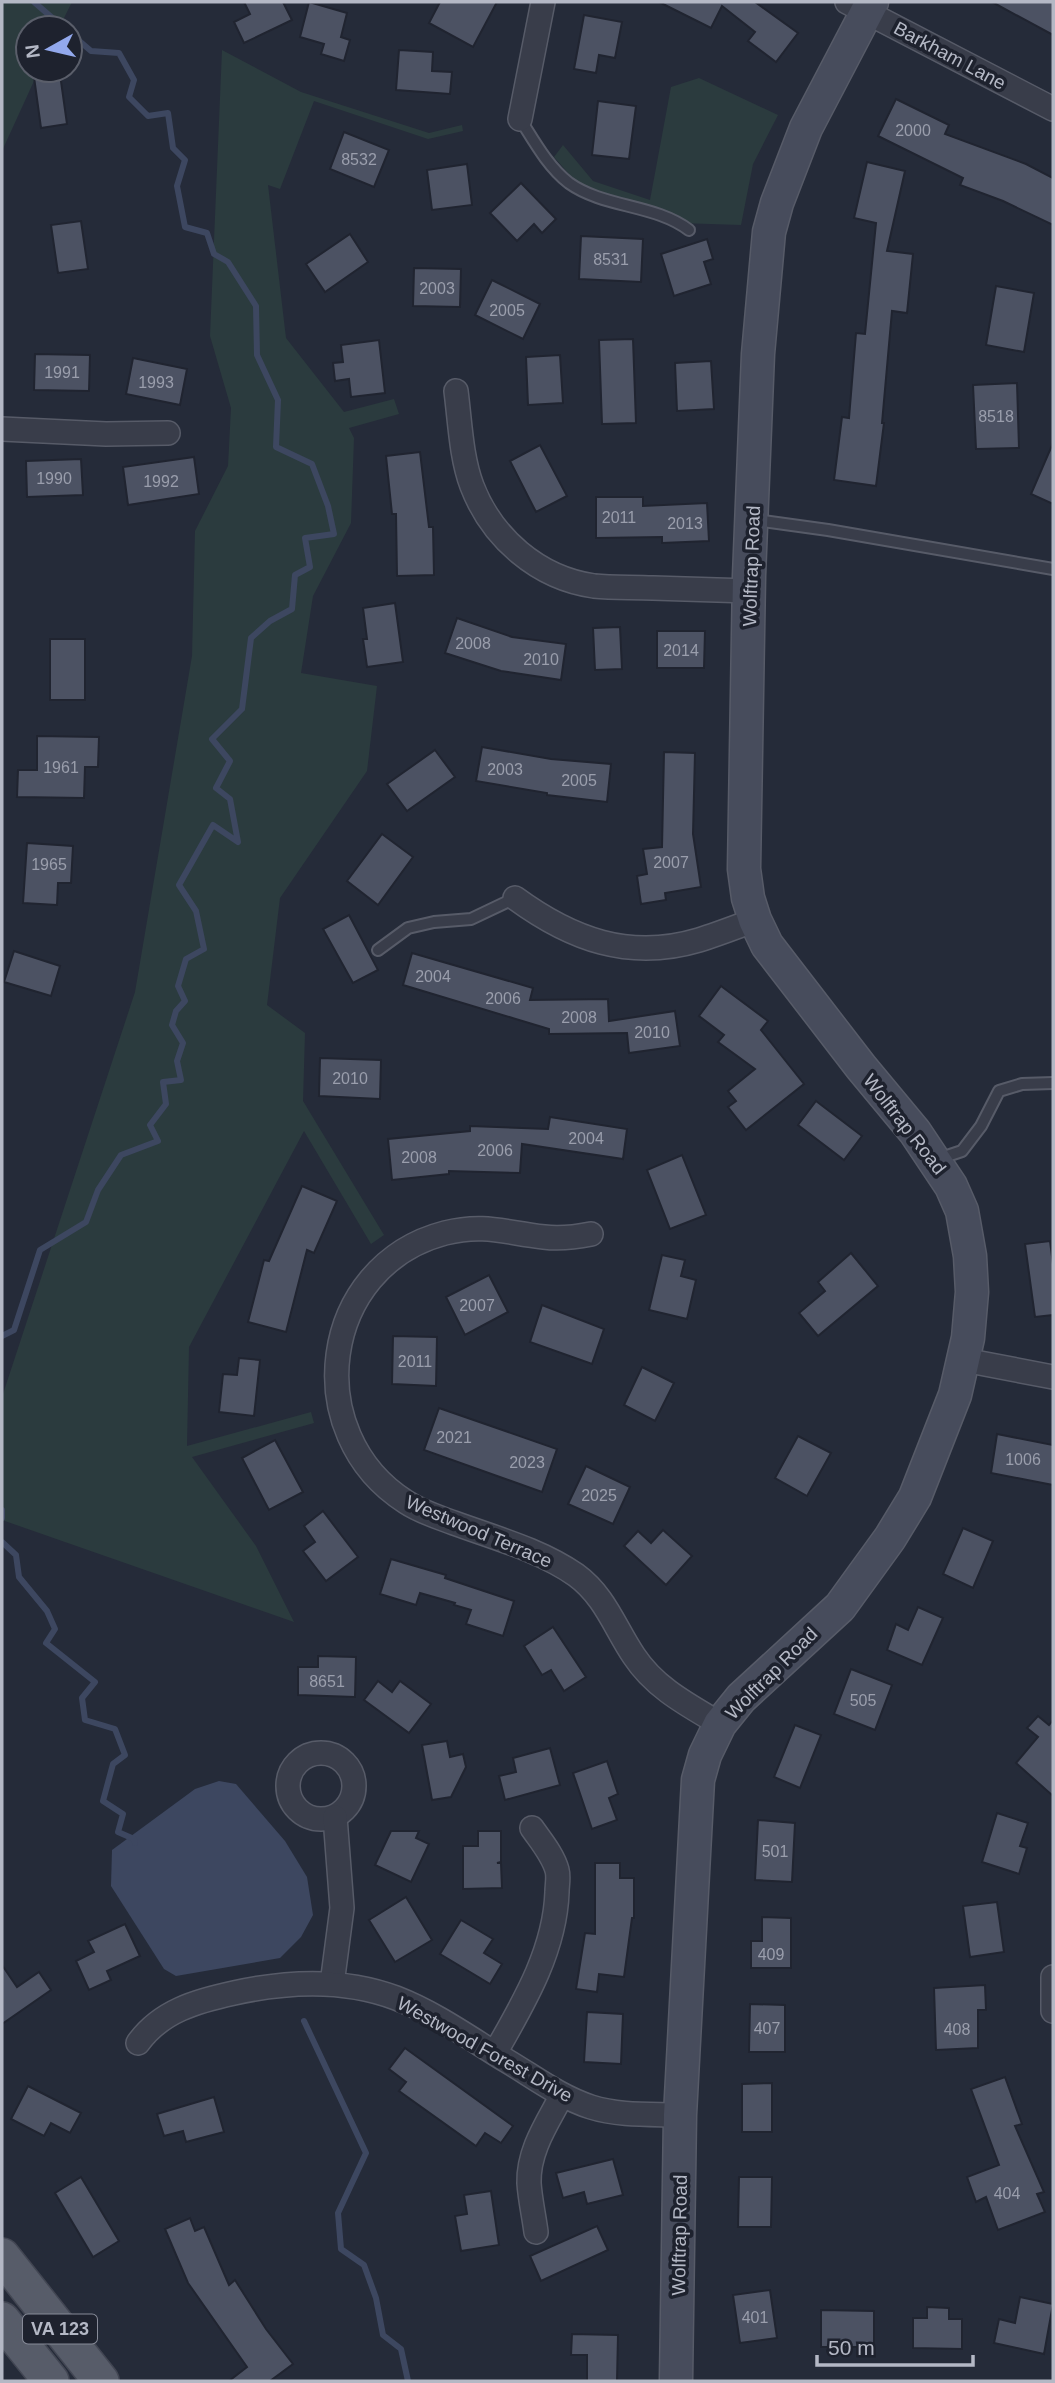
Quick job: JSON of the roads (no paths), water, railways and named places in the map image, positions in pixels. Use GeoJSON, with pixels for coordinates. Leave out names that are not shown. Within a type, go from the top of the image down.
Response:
{"type":"FeatureCollection","features":[{"type":"Feature","properties":{"kind":"main road","name":"VA 123"},"geometry":{"type":"LineString","coordinates":[[7,2274],[102,2381]]}},
{"type":"Feature","properties":{"kind":"main road","name":"VA 123"},"geometry":{"type":"LineString","coordinates":[[2,2319],[51,2381]]}},
{"type":"Feature","properties":{"kind":"street"},"geometry":{"type":"LineString","coordinates":[[520,119],[543,2]]}},
{"type":"Feature","properties":{"kind":"street","name":"Barkham Lane"},"geometry":{"type":"LineString","coordinates":[[862,5],[1053,109]]}},
{"type":"Feature","properties":{"kind":"street","name":"Wolftrap Road"},"geometry":{"type":"LineString","coordinates":[[676,2381],[680,2115],[698,1780],[705,1755],[720,1724],[741,1698],[840,1607],[890,1538],[915,1497],[956,1395],[964,1360],[972,1292],[970,1256],[962,1210],[951,1185],[936,1160],[767,945],[748,898],[744,869],[749,591],[758,354],[769,232],[777,203],[806,128],[862,5]]}},
{"type":"Feature","properties":{"kind":"street"},"geometry":{"type":"LineString","coordinates":[[456,391],[471,484],[483,510],[500,534],[519,553],[541,568],[568,580],[594,586],[749,591]]}},
{"type":"Feature","properties":{"kind":"street"},"geometry":{"type":"LineString","coordinates":[[2,429],[106,434],[168,433]]}},
{"type":"Feature","properties":{"kind":"street"},"geometry":{"type":"LineString","coordinates":[[515,898],[542,918],[571,933],[602,943],[635,948],[666,947],[697,941],[755,920]]}},
{"type":"Feature","properties":{"kind":"street","name":"Westwood Terrace"},"geometry":{"type":"LineString","coordinates":[[592,1234],[546,1238],[492,1228],[476,1228],[446,1233],[403,1251],[382,1268],[351,1308],[336,1360],[336,1388],[342,1421],[369,1470],[407,1503],[429,1514],[556,1562],[579,1577],[611,1615],[633,1656],[649,1676],[666,1692],[720,1724]]}},
{"type":"Feature","properties":{"kind":"street"},"geometry":{"type":"LineString","coordinates":[[964,1360],[1053,1377]]}},
{"type":"Feature","properties":{"kind":"street"},"geometry":{"type":"LineString","coordinates":[[332,1984],[342,1908],[335,1817]]}},
{"type":"Feature","properties":{"kind":"street"},"geometry":{"type":"LineString","coordinates":[[495,2053],[535,1978],[550,1937],[556,1905],[558,1873],[554,1861],[532,1828]]}},
{"type":"Feature","properties":{"kind":"street"},"geometry":{"type":"LineString","coordinates":[[1053,1977],[1053,2011]]}},
{"type":"Feature","properties":{"kind":"street","name":"Westwood Forest Drive"},"geometry":{"type":"LineString","coordinates":[[138,2043],[149,2028],[171,2013],[198,2001],[261,1987],[295,1983],[332,1984],[374,1990],[398,1999],[440,2020],[562,2095],[592,2107],[620,2113],[680,2115]]}},
{"type":"Feature","properties":{"kind":"street"},"geometry":{"type":"LineString","coordinates":[[536,2232],[529,2182],[531,2161],[538,2141],[562,2095]]}},
{"type":"Feature","properties":{"kind":"lane"},"geometry":{"type":"LineString","coordinates":[[520,119],[545,157],[569,183],[595,195],[677,221],[689,230]]}},
{"type":"Feature","properties":{"kind":"lane"},"geometry":{"type":"LineString","coordinates":[[753,519],[1053,569]]}},
{"type":"Feature","properties":{"kind":"lane"},"geometry":{"type":"LineString","coordinates":[[378,950],[408,928],[434,922],[471,919],[515,898]]}},
{"type":"Feature","properties":{"kind":"lane"},"geometry":{"type":"LineString","coordinates":[[936,1160],[962,1151],[981,1126],[999,1091],[1022,1084],[1053,1083]]}},
{"type":"Feature","properties":{"kind":"water"},"geometry":{"type":"Polygon","coordinates":[[[219,1781],[236,1784],[285,1841],[307,1877],[313,1915],[301,1937],[280,1958],[176,1976],[164,1969],[111,1886],[112,1850],[195,1789],[219,1781]]]}},
{"type":"Feature","properties":{"kind":"waterway"},"geometry":{"type":"LineString","coordinates":[[34,2],[48,14]]}},
{"type":"Feature","properties":{"kind":"waterway"},"geometry":{"type":"LineString","coordinates":[[2,1336],[14,1330],[40,1250],[86,1222],[98,1190],[121,1155],[158,1141],[150,1125],[166,1104],[163,1082],[181,1080],[177,1061],[183,1043],[172,1025],[176,1011],[185,1001],[178,986],[186,959],[204,949],[196,911],[179,885],[213,825],[238,842],[230,799],[216,788],[230,761],[212,739],[242,709],[251,638],[270,621],[292,609],[295,575],[310,567],[305,538],[334,534],[328,506],[312,464],[276,447],[278,400],[257,355],[256,306],[228,262],[214,254],[207,233],[185,227],[177,186],[185,160],[173,148],[168,113],[148,116],[129,97],[134,80],[119,53],[91,51],[84,45]]}},
{"type":"Feature","properties":{"kind":"waterway"},"geometry":{"type":"LineString","coordinates":[[2,1510],[2,1518]]}},
{"type":"Feature","properties":{"kind":"waterway"},"geometry":{"type":"LineString","coordinates":[[2,1542],[16,1555],[19,1577],[47,1611],[55,1629],[46,1643],[95,1682],[82,1698],[85,1720],[115,1729],[125,1755],[113,1764],[103,1801],[123,1814],[118,1832],[134,1839],[135,1843]]}},
{"type":"Feature","properties":{"kind":"waterway"},"geometry":{"type":"LineString","coordinates":[[304,2021],[366,2153],[338,2213],[341,2249],[364,2265],[376,2298],[383,2335],[401,2349],[408,2381]]}}]}
